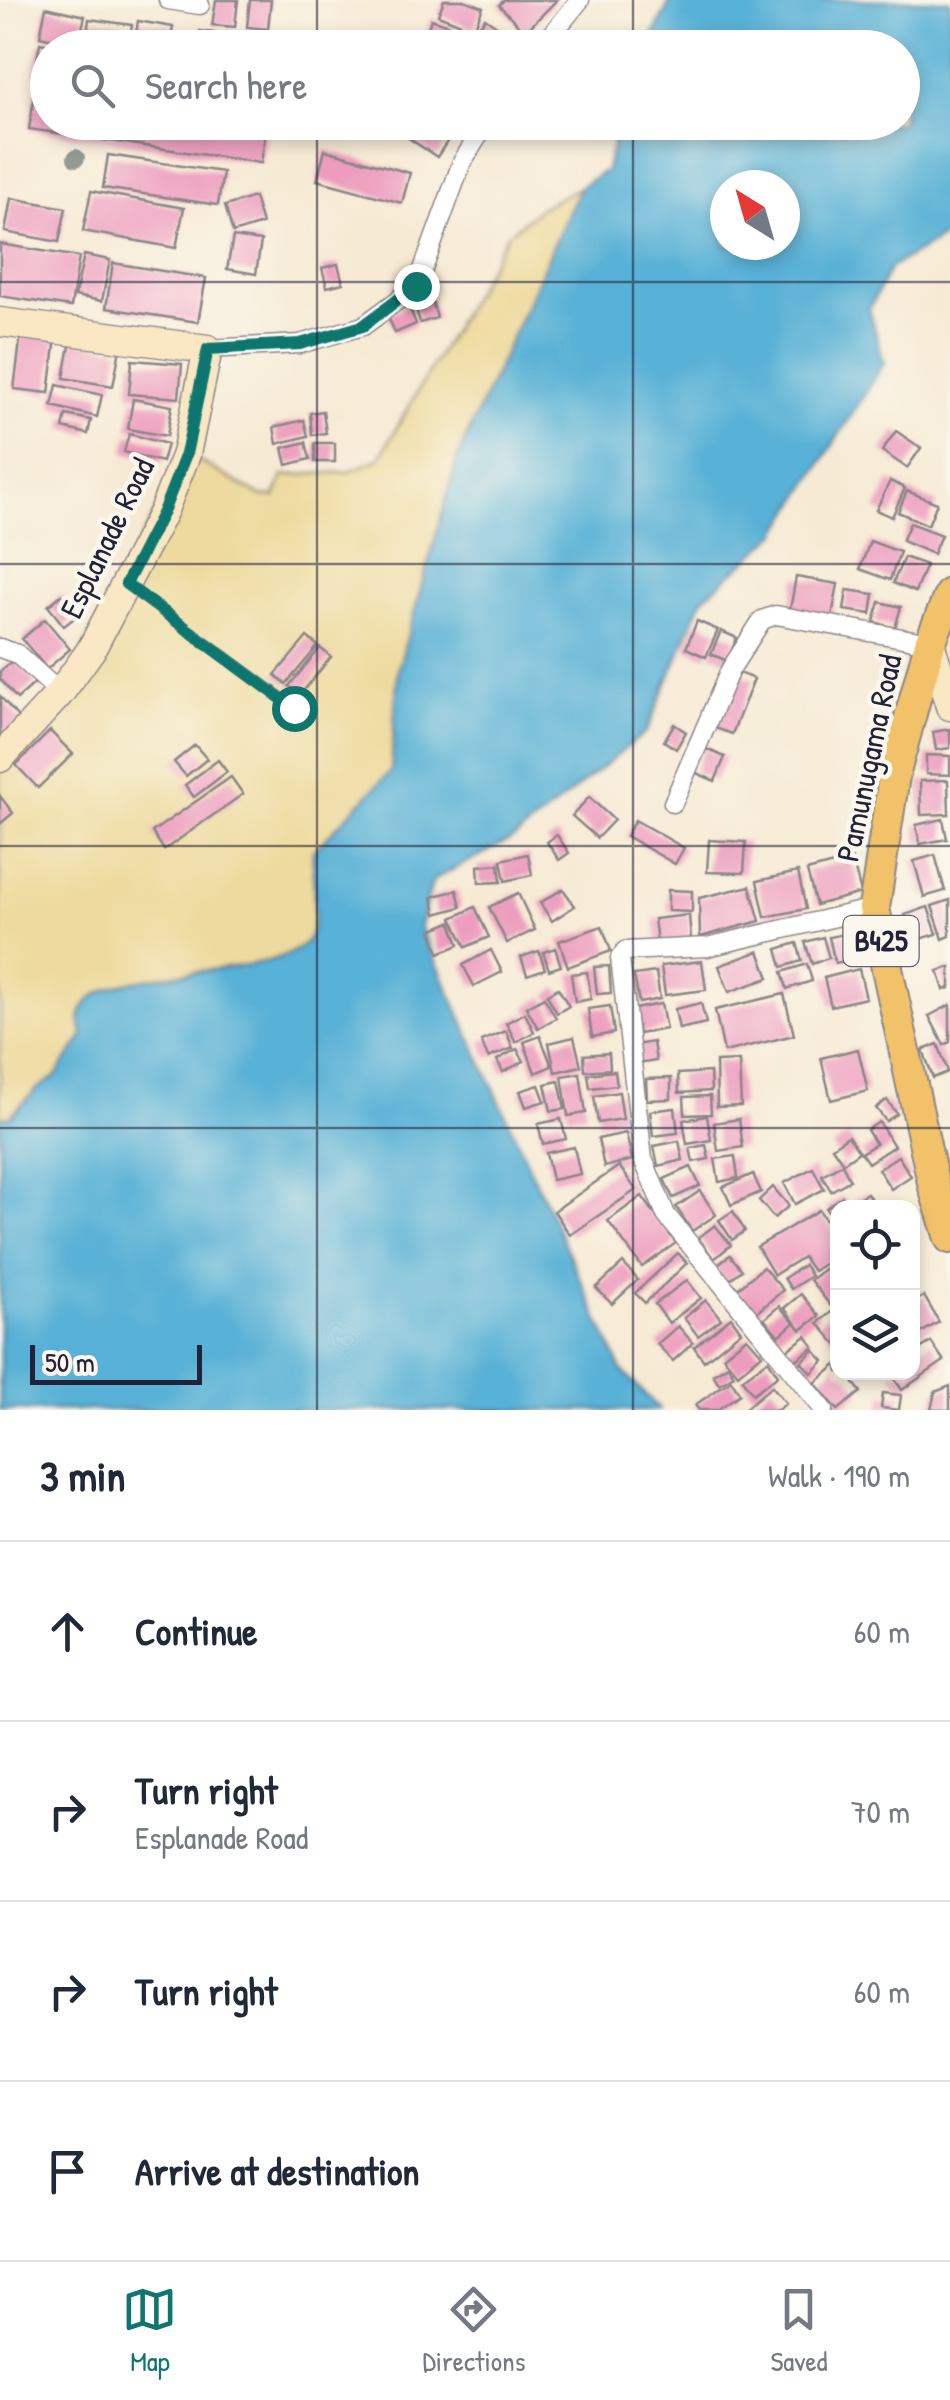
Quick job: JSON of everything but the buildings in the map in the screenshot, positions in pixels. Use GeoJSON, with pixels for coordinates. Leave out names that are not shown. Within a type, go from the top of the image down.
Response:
{"type":"FeatureCollection","features":[{"type":"Feature","properties":{"kind":"main road","name":"B425"},"geometry":{"type":"LineString","coordinates":[[930,643],[950,594]]}},
{"type":"Feature","properties":{"kind":"main road","name":"Pamunugama Road"},"geometry":{"type":"LineString","coordinates":[[930,643],[894,776],[874,908],[934,1188],[950,1238]]}},
{"type":"Feature","properties":{"kind":"street"},"geometry":{"type":"LineString","coordinates":[[168,0],[200,5]]}},
{"type":"Feature","properties":{"kind":"street"},"geometry":{"type":"LineString","coordinates":[[555,30],[580,0]]}},
{"type":"Feature","properties":{"kind":"street"},"geometry":{"type":"LineString","coordinates":[[0,322],[208,349],[300,344],[363,326],[416,286],[462,162],[476,140]]}},
{"type":"Feature","properties":{"kind":"street","name":"Esplanade Road"},"geometry":{"type":"LineString","coordinates":[[0,758],[60,693],[91,650],[163,512],[186,454],[208,349]]}},
{"type":"Feature","properties":{"kind":"street"},"geometry":{"type":"LineString","coordinates":[[673,802],[730,670],[762,620],[776,615],[930,643],[950,706]]}},
{"type":"Feature","properties":{"kind":"street"},"geometry":{"type":"LineString","coordinates":[[0,648],[17,654],[60,693]]}},
{"type":"Feature","properties":{"kind":"street"},"geometry":{"type":"LineString","coordinates":[[824,1410],[666,1214],[643,1159],[620,958],[625,951],[706,947],[874,908]]}},
{"type":"Feature","properties":{"kind":"lane"},"geometry":{"type":"LineString","coordinates":[[126,584],[294,708]]}},
{"type":"Feature","properties":{"kind":"sand"},"geometry":{"type":"Polygon","coordinates":[[[580,187],[459,454],[398,670],[391,772],[358,814],[313,851],[314,908],[310,936],[299,948],[281,957],[134,985],[80,1016],[83,1037],[55,1077],[10,1116],[0,1117],[0,758],[60,693],[186,454],[261,496],[275,497],[283,476],[348,472],[379,459],[507,235],[541,207],[580,187]]]}},
{"type":"Feature","properties":{"kind":"water"},"geometry":{"type":"Polygon","coordinates":[[[671,0],[950,0],[950,233],[890,268],[869,309],[884,363],[777,534],[702,599],[647,731],[516,837],[433,880],[420,926],[621,1369],[660,1410],[0,1410],[0,1117],[11,1116],[55,1077],[83,1037],[81,1014],[95,996],[120,984],[267,961],[294,951],[310,935],[313,851],[391,771],[398,670],[459,454],[580,187],[606,170],[614,140],[920,140],[920,30],[656,30],[671,0]]]}},
{"type":"Feature","properties":{"kind":"route"},"geometry":{"type":"LineString","coordinates":[[294,708],[126,584],[163,512],[186,454],[208,349],[300,344],[363,326],[416,286]]}}]}
